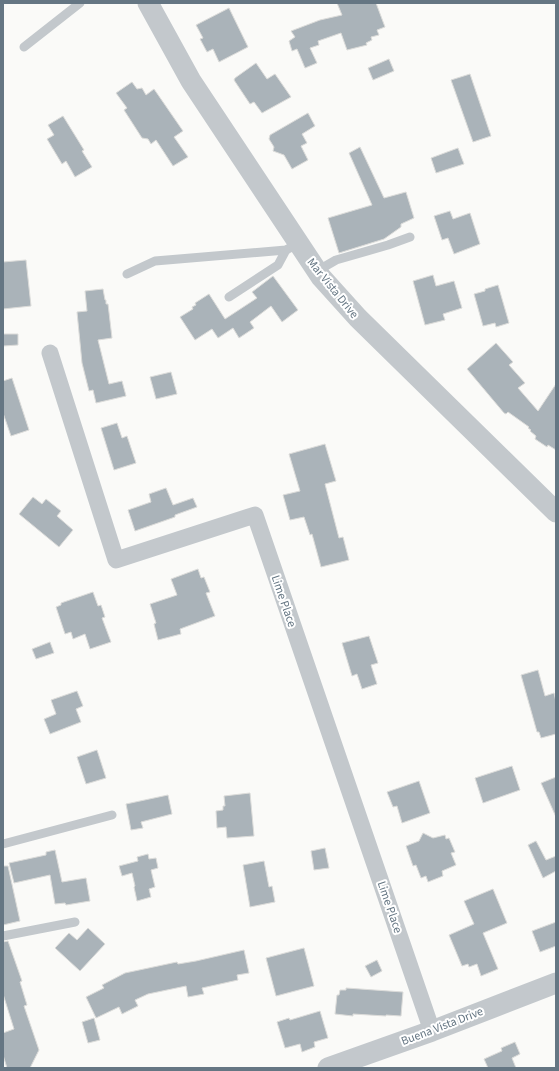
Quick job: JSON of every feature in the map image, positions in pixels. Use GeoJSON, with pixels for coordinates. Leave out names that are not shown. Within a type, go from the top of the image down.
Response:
{"type":"FeatureCollection","features":[{"type":"Feature","properties":{"kind":"street","name":"Mar Vista Drive"},"geometry":{"type":"LineString","coordinates":[[148,3],[191,81],[292,247],[317,271],[358,318],[553,505]]}},
{"type":"Feature","properties":{"kind":"street","name":"Lime Place"},"geometry":{"type":"LineString","coordinates":[[50,353],[116,560],[255,515],[432,1031]]}},
{"type":"Feature","properties":{"kind":"street","name":"Buena Vista Drive"},"geometry":{"type":"LineString","coordinates":[[328,1068],[432,1031],[556,983]]}},
{"type":"Feature","properties":{"kind":"lane"},"geometry":{"type":"LineString","coordinates":[[24,47],[80,3]]}},
{"type":"Feature","properties":{"kind":"lane"},"geometry":{"type":"LineString","coordinates":[[317,271],[336,260],[410,237]]}},
{"type":"Feature","properties":{"kind":"lane"},"geometry":{"type":"LineString","coordinates":[[127,274],[155,261],[292,247]]}},
{"type":"Feature","properties":{"kind":"lane"},"geometry":{"type":"LineString","coordinates":[[229,297],[278,265],[292,247]]}},
{"type":"Feature","properties":{"kind":"lane"},"geometry":{"type":"LineString","coordinates":[[3,844],[112,815]]}},
{"type":"Feature","properties":{"kind":"lane"},"geometry":{"type":"LineString","coordinates":[[3,936],[75,922]]}},
{"type":"Feature","properties":{"kind":"building"},"geometry":{"type":"Polygon","coordinates":[[[337,3],[376,3],[385,27],[377,30],[379,35],[371,37],[372,40],[366,43],[367,45],[347,50],[341,33],[318,41],[319,45],[310,48],[317,63],[305,68],[297,49],[292,51],[289,41],[295,37],[291,31],[320,20],[342,15],[337,3]]]}},
{"type":"Feature","properties":{"kind":"building"},"geometry":{"type":"Polygon","coordinates":[[[229,8],[248,47],[219,62],[213,49],[207,52],[200,39],[203,38],[196,25],[229,8]]]}},
{"type":"Feature","properties":{"kind":"building"},"geometry":{"type":"Polygon","coordinates":[[[389,59],[394,71],[373,80],[368,68],[389,59]]]}},
{"type":"Feature","properties":{"kind":"building"},"geometry":{"type":"Polygon","coordinates":[[[256,63],[267,79],[275,74],[291,97],[262,113],[254,102],[250,104],[234,80],[256,63]]]}},
{"type":"Feature","properties":{"kind":"building"},"geometry":{"type":"Polygon","coordinates":[[[470,74],[491,136],[473,142],[451,80],[470,74]]]}},
{"type":"Feature","properties":{"kind":"building"},"geometry":{"type":"Polygon","coordinates":[[[132,82],[137,89],[142,88],[146,95],[154,89],[183,131],[174,137],[188,157],[173,166],[156,140],[151,144],[148,139],[142,138],[124,110],[127,108],[116,93],[132,82]]]}},
{"type":"Feature","properties":{"kind":"building"},"geometry":{"type":"Polygon","coordinates":[[[308,113],[315,126],[302,134],[307,143],[301,146],[308,160],[292,169],[284,155],[273,151],[274,147],[269,139],[270,135],[308,113]]]}},
{"type":"Feature","properties":{"kind":"building"},"geometry":{"type":"Polygon","coordinates":[[[63,116],[84,150],[82,151],[92,167],[75,177],[66,161],[62,164],[47,139],[54,135],[48,125],[63,116]]]}},
{"type":"Feature","properties":{"kind":"building"},"geometry":{"type":"Polygon","coordinates":[[[360,147],[384,198],[406,192],[414,218],[401,224],[401,227],[384,239],[339,253],[328,218],[372,205],[349,153],[360,147]]]}},
{"type":"Feature","properties":{"kind":"building"},"geometry":{"type":"Polygon","coordinates":[[[458,148],[464,164],[436,173],[431,158],[458,148]]]}},
{"type":"Feature","properties":{"kind":"building"},"geometry":{"type":"Polygon","coordinates":[[[450,211],[453,219],[470,213],[480,244],[454,254],[448,238],[442,240],[434,216],[450,211]]]}},
{"type":"Feature","properties":{"kind":"building"},"geometry":{"type":"Polygon","coordinates":[[[26,260],[31,306],[3,309],[3,262],[26,260]]]}},
{"type":"Feature","properties":{"kind":"building"},"geometry":{"type":"Polygon","coordinates":[[[433,275],[436,286],[454,281],[462,308],[443,314],[445,320],[425,325],[413,281],[433,275]]]}},
{"type":"Feature","properties":{"kind":"building"},"geometry":{"type":"Polygon","coordinates":[[[273,276],[298,310],[282,322],[271,306],[250,322],[254,328],[239,338],[233,328],[218,338],[212,329],[195,340],[180,317],[193,309],[192,307],[196,305],[195,303],[209,294],[225,319],[257,298],[252,292],[273,276]]]}},
{"type":"Feature","properties":{"kind":"building"},"geometry":{"type":"Polygon","coordinates":[[[498,285],[509,323],[496,327],[495,323],[483,326],[474,294],[498,285]]]}},
{"type":"Feature","properties":{"kind":"building"},"geometry":{"type":"Polygon","coordinates":[[[103,289],[106,304],[108,304],[112,338],[98,340],[109,384],[122,381],[126,396],[96,403],[93,390],[89,391],[82,363],[77,312],[87,311],[85,291],[103,289]]]}},
{"type":"Feature","properties":{"kind":"building"},"geometry":{"type":"Polygon","coordinates":[[[3,334],[18,334],[18,345],[3,346],[3,334]]]}},
{"type":"Feature","properties":{"kind":"building"},"geometry":{"type":"Polygon","coordinates":[[[496,343],[513,362],[509,365],[525,383],[518,388],[538,411],[556,384],[556,450],[548,445],[547,447],[535,439],[536,436],[530,431],[531,430],[528,428],[529,427],[508,412],[506,414],[504,413],[467,369],[496,343]]]}},
{"type":"Feature","properties":{"kind":"building"},"geometry":{"type":"Polygon","coordinates":[[[171,372],[177,394],[156,399],[150,377],[171,372]]]}},
{"type":"Feature","properties":{"kind":"building"},"geometry":{"type":"Polygon","coordinates":[[[12,378],[29,430],[11,436],[3,413],[3,381],[12,378]]]}},
{"type":"Feature","properties":{"kind":"building"},"geometry":{"type":"Polygon","coordinates":[[[117,423],[122,438],[127,436],[136,463],[114,470],[101,428],[117,423]]]}},
{"type":"Feature","properties":{"kind":"building"},"geometry":{"type":"Polygon","coordinates":[[[325,444],[336,481],[325,484],[339,538],[343,537],[349,560],[321,567],[312,534],[310,535],[304,517],[290,520],[283,495],[300,491],[289,454],[325,444]]]}},
{"type":"Feature","properties":{"kind":"building"},"geometry":{"type":"Polygon","coordinates":[[[166,488],[173,505],[193,498],[197,507],[175,515],[175,517],[135,531],[128,510],[151,502],[149,494],[166,488]]]}},
{"type":"Feature","properties":{"kind":"building"},"geometry":{"type":"Polygon","coordinates":[[[33,497],[42,504],[46,499],[61,511],[57,516],[73,530],[59,547],[19,514],[33,497]]]}},
{"type":"Feature","properties":{"kind":"building"},"geometry":{"type":"Polygon","coordinates":[[[198,569],[201,578],[204,577],[210,592],[206,593],[215,616],[180,629],[181,634],[158,640],[154,624],[156,623],[150,604],[177,595],[171,579],[198,569]]]}},
{"type":"Feature","properties":{"kind":"building"},"geometry":{"type":"Polygon","coordinates":[[[93,592],[98,606],[101,605],[105,617],[102,618],[111,642],[90,649],[85,634],[73,639],[71,632],[65,634],[56,607],[61,605],[61,603],[93,592]]]}},
{"type":"Feature","properties":{"kind":"building"},"geometry":{"type":"Polygon","coordinates":[[[369,636],[378,663],[371,665],[377,684],[362,689],[357,674],[352,676],[342,643],[369,636]]]}},
{"type":"Feature","properties":{"kind":"building"},"geometry":{"type":"Polygon","coordinates":[[[50,642],[54,653],[36,659],[32,649],[50,642]]]}},
{"type":"Feature","properties":{"kind":"building"},"geometry":{"type":"Polygon","coordinates":[[[538,670],[545,696],[554,693],[556,702],[556,734],[541,738],[539,732],[537,732],[521,675],[538,670]]]}},
{"type":"Feature","properties":{"kind":"building"},"geometry":{"type":"Polygon","coordinates":[[[77,691],[83,706],[76,709],[81,722],[50,734],[44,719],[56,714],[51,700],[77,691]]]}},
{"type":"Feature","properties":{"kind":"building"},"geometry":{"type":"Polygon","coordinates":[[[97,750],[106,778],[86,784],[77,757],[97,750]]]}},
{"type":"Feature","properties":{"kind":"building"},"geometry":{"type":"Polygon","coordinates":[[[512,766],[520,790],[483,803],[475,778],[512,766]]]}},
{"type":"Feature","properties":{"kind":"building"},"geometry":{"type":"Polygon","coordinates":[[[556,777],[556,817],[541,783],[556,777]]]}},
{"type":"Feature","properties":{"kind":"building"},"geometry":{"type":"Polygon","coordinates":[[[419,781],[430,813],[402,823],[397,806],[393,807],[387,792],[419,781]]]}},
{"type":"Feature","properties":{"kind":"building"},"geometry":{"type":"Polygon","coordinates":[[[250,793],[254,836],[227,838],[226,827],[217,828],[216,811],[223,810],[223,806],[225,806],[224,796],[250,793]]]}},
{"type":"Feature","properties":{"kind":"building"},"geometry":{"type":"Polygon","coordinates":[[[168,795],[172,814],[141,822],[143,828],[131,830],[126,804],[168,795]]]}},
{"type":"Feature","properties":{"kind":"building"},"geometry":{"type":"Polygon","coordinates":[[[423,833],[433,838],[445,835],[446,839],[449,838],[455,852],[451,853],[456,865],[442,871],[443,876],[428,882],[426,876],[421,878],[416,865],[413,866],[406,846],[419,841],[423,833]]]}},
{"type":"Feature","properties":{"kind":"building"},"geometry":{"type":"Polygon","coordinates":[[[536,841],[546,860],[556,856],[556,871],[543,878],[528,845],[536,841]]]}},
{"type":"Feature","properties":{"kind":"building"},"geometry":{"type":"Polygon","coordinates":[[[325,848],[329,868],[314,870],[311,851],[325,848]]]}},
{"type":"Feature","properties":{"kind":"building"},"geometry":{"type":"Polygon","coordinates":[[[55,850],[62,882],[86,878],[90,901],[66,905],[65,903],[55,904],[50,875],[14,883],[9,863],[46,855],[46,852],[55,850]]]}},
{"type":"Feature","properties":{"kind":"building"},"geometry":{"type":"Polygon","coordinates":[[[148,854],[149,859],[156,858],[158,868],[151,870],[155,887],[149,889],[151,897],[137,901],[132,873],[122,876],[119,866],[138,861],[137,857],[148,854]]]}},
{"type":"Feature","properties":{"kind":"building"},"geometry":{"type":"Polygon","coordinates":[[[264,861],[269,887],[272,886],[275,902],[250,907],[243,865],[264,861]]]}},
{"type":"Feature","properties":{"kind":"building"},"geometry":{"type":"Polygon","coordinates":[[[3,866],[8,866],[20,921],[3,925],[3,866]]]}},
{"type":"Feature","properties":{"kind":"building"},"geometry":{"type":"Polygon","coordinates":[[[493,889],[507,923],[483,933],[498,969],[481,976],[477,964],[469,967],[468,964],[462,966],[449,935],[474,924],[464,901],[493,889]]]}},
{"type":"Feature","properties":{"kind":"building"},"geometry":{"type":"Polygon","coordinates":[[[556,922],[556,946],[540,952],[532,931],[556,922]]]}},
{"type":"Feature","properties":{"kind":"building"},"geometry":{"type":"Polygon","coordinates":[[[88,928],[105,944],[80,971],[55,948],[69,933],[77,940],[88,928]]]}},
{"type":"Feature","properties":{"kind":"building"},"geometry":{"type":"Polygon","coordinates":[[[8,941],[22,981],[20,982],[27,1005],[24,1006],[39,1050],[30,1068],[7,1068],[3,1055],[3,1033],[14,1029],[3,994],[3,942],[8,941]]]}},
{"type":"Feature","properties":{"kind":"building"},"geometry":{"type":"Polygon","coordinates":[[[304,948],[314,986],[276,996],[266,958],[304,948]]]}},
{"type":"Feature","properties":{"kind":"building"},"geometry":{"type":"Polygon","coordinates":[[[244,950],[249,973],[237,975],[238,980],[202,988],[204,994],[188,997],[186,986],[148,994],[135,1000],[138,1006],[122,1014],[119,1007],[96,1018],[86,997],[104,988],[102,985],[125,973],[177,962],[178,964],[196,961],[244,950]]]}},
{"type":"Feature","properties":{"kind":"building"},"geometry":{"type":"Polygon","coordinates":[[[377,960],[382,971],[371,977],[365,966],[377,960]]]}},
{"type":"Feature","properties":{"kind":"building"},"geometry":{"type":"Polygon","coordinates":[[[346,988],[403,992],[401,1016],[353,1014],[353,1016],[335,1014],[337,995],[339,995],[340,990],[346,990],[346,988]]]}},
{"type":"Feature","properties":{"kind":"building"},"geometry":{"type":"Polygon","coordinates":[[[320,1011],[328,1038],[314,1042],[315,1047],[302,1052],[300,1044],[285,1048],[277,1022],[289,1018],[290,1020],[320,1011]]]}},
{"type":"Feature","properties":{"kind":"building"},"geometry":{"type":"Polygon","coordinates":[[[94,1018],[100,1040],[88,1043],[82,1022],[94,1018]]]}},
{"type":"Feature","properties":{"kind":"building"},"geometry":{"type":"Polygon","coordinates":[[[515,1042],[520,1054],[512,1058],[516,1068],[488,1068],[484,1059],[502,1051],[501,1048],[515,1042]]]}}]}
